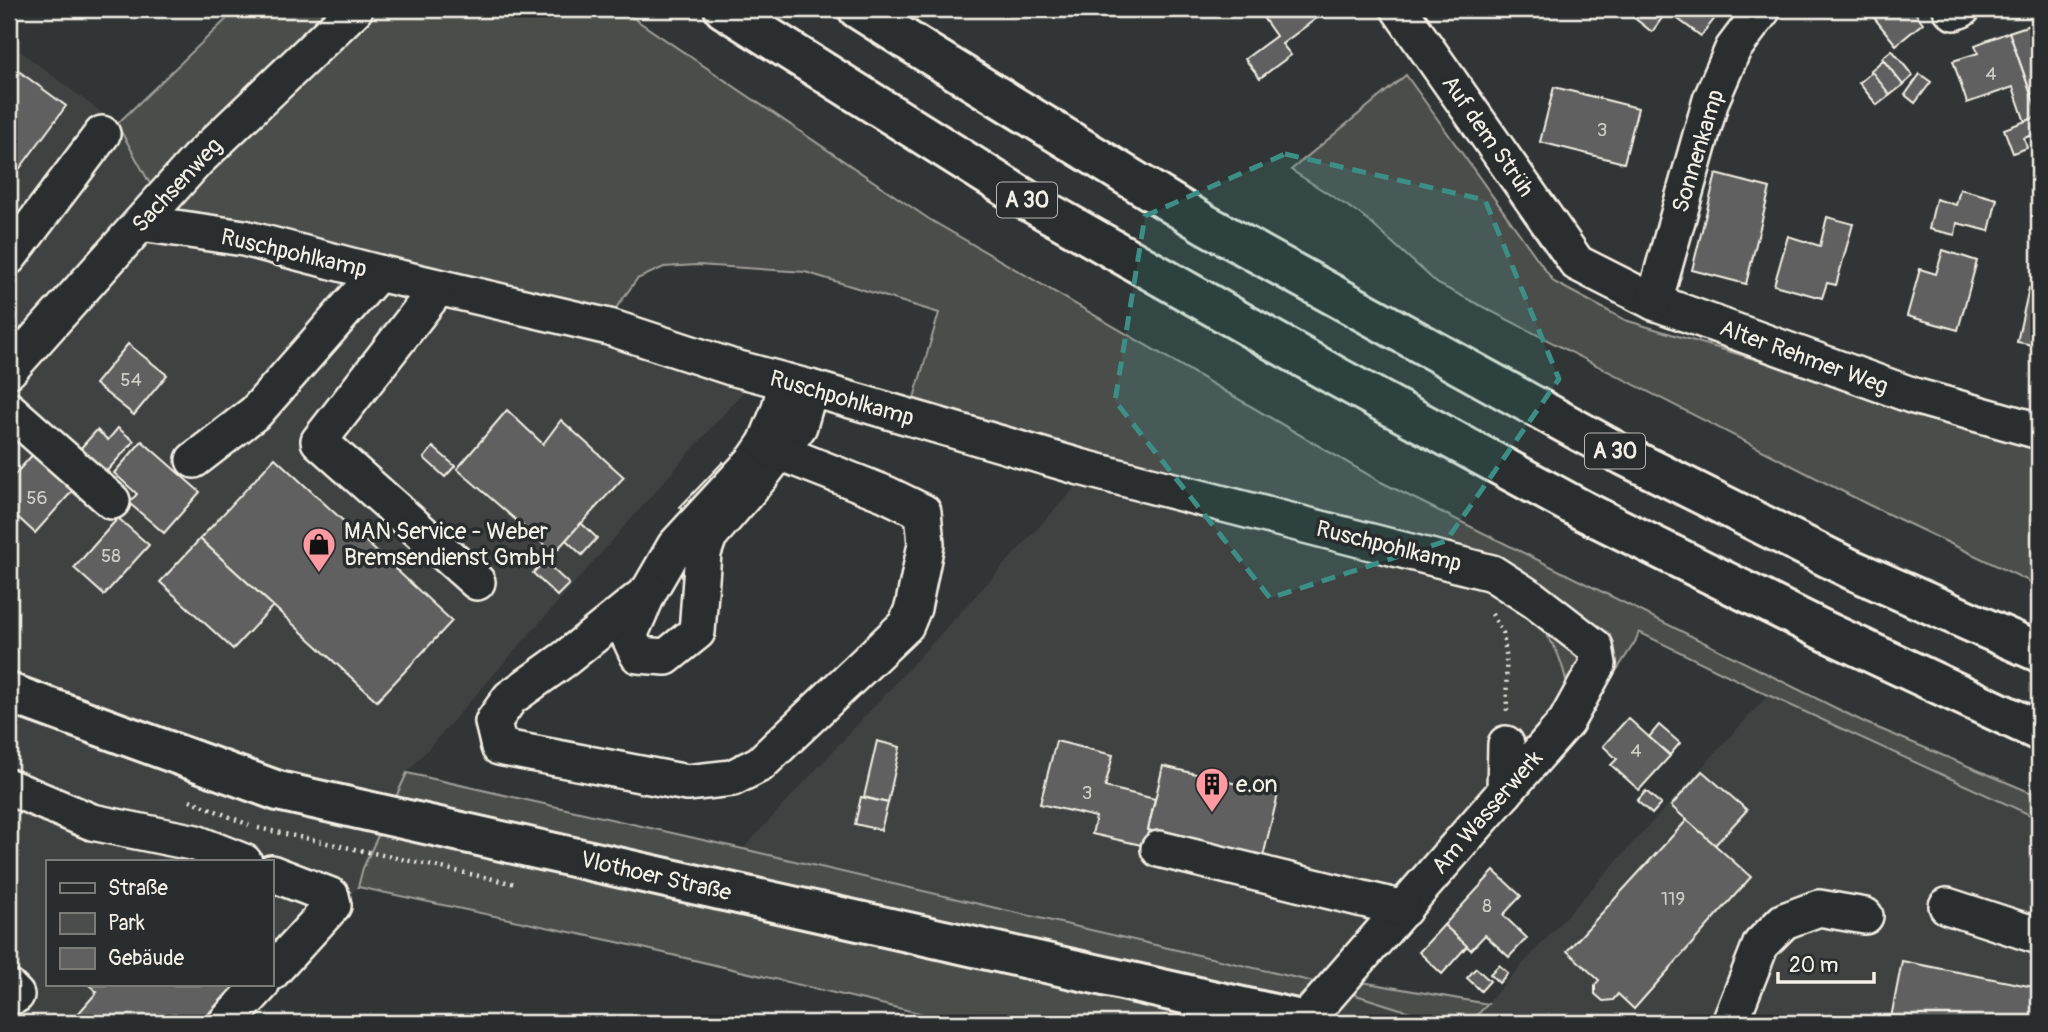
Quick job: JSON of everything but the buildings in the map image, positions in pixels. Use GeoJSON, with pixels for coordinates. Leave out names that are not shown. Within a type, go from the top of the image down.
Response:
{"type":"FeatureCollection","features":[{"type":"Feature","properties":{"kind":"main road","name":"A 30"},"geometry":{"type":"LineString","coordinates":[[724,9],[1030,202],[1339,378],[1584,511],[1825,631],[2039,731]]}},
{"type":"Feature","properties":{"kind":"main road","name":"A 30"},"geometry":{"type":"LineString","coordinates":[[858,9],[1205,224],[1619,453],[1851,569],[2039,652]]}},
{"type":"Feature","properties":{"kind":"main road"},"geometry":{"type":"LineString","coordinates":[[886,9],[924,51]]}},
{"type":"Feature","properties":{"kind":"main road","name":"Vlothoer Straße"},"geometry":{"type":"LineString","coordinates":[[9,693],[278,791],[1308,1023]]}},
{"type":"Feature","properties":{"kind":"street","name":"Sachsenweg"},"geometry":{"type":"LineString","coordinates":[[14,354],[141,223],[197,160],[355,9]]}},
{"type":"Feature","properties":{"kind":"street","name":"Auf dem Strüh"},"geometry":{"type":"LineString","coordinates":[[1399,9],[1577,263]]}},
{"type":"Feature","properties":{"kind":"street","name":"Sonnenkamp"},"geometry":{"type":"LineString","coordinates":[[1654,302],[1711,100],[1733,49],[1763,9]]}},
{"type":"Feature","properties":{"kind":"street"},"geometry":{"type":"LineString","coordinates":[[1951,9],[1954,12],[1962,9]]}},
{"type":"Feature","properties":{"kind":"street"},"geometry":{"type":"LineString","coordinates":[[9,257],[102,134]]}},
{"type":"Feature","properties":{"kind":"street","name":"Ruschpohlkamp"},"geometry":{"type":"LineString","coordinates":[[141,223],[244,238],[438,288],[609,327],[731,367],[1080,467],[1492,573],[1534,600]]}},
{"type":"Feature","properties":{"kind":"street","name":"Alter Rehmer Weg"},"geometry":{"type":"LineString","coordinates":[[1577,263],[1654,302],[1914,396],[2039,431]]}},
{"type":"Feature","properties":{"kind":"street"},"geometry":{"type":"LineString","coordinates":[[194,460],[256,412],[377,273]]}},
{"type":"Feature","properties":{"kind":"street"},"geometry":{"type":"LineString","coordinates":[[438,288],[319,441],[477,582]]}},
{"type":"Feature","properties":{"kind":"street"},"geometry":{"type":"LineString","coordinates":[[773,448],[709,536],[703,553],[697,632],[666,657],[638,655],[629,636],[649,591],[675,546],[755,459],[799,426],[798,385]]}},
{"type":"Feature","properties":{"kind":"street"},"geometry":{"type":"LineString","coordinates":[[9,410],[112,501]]}},
{"type":"Feature","properties":{"kind":"street"},"geometry":{"type":"LineString","coordinates":[[649,591],[566,658],[510,698],[494,722],[499,747],[687,783],[732,778],[760,764],[906,625],[913,608],[926,544],[923,512],[773,448]]}},
{"type":"Feature","properties":{"kind":"street","name":"Am Wasserwerk"},"geometry":{"type":"LineString","coordinates":[[1308,1023],[1566,722],[1598,664],[1595,647],[1534,600]]}},
{"type":"Feature","properties":{"kind":"street"},"geometry":{"type":"LineString","coordinates":[[1505,792],[1506,744]]}},
{"type":"Feature","properties":{"kind":"street"},"geometry":{"type":"LineString","coordinates":[[9,787],[92,822],[196,844],[239,860]]}},
{"type":"Feature","properties":{"kind":"street"},"geometry":{"type":"LineString","coordinates":[[1159,849],[1404,909]]}},
{"type":"Feature","properties":{"kind":"street"},"geometry":{"type":"LineString","coordinates":[[273,874],[331,896],[333,905],[273,971]]}},
{"type":"Feature","properties":{"kind":"street"},"geometry":{"type":"LineString","coordinates":[[1947,906],[2039,936]]}},
{"type":"Feature","properties":{"kind":"street"},"geometry":{"type":"LineString","coordinates":[[1731,1023],[1762,944],[1784,921],[1819,908],[1865,916]]}},
{"type":"Feature","properties":{"kind":"street"},"geometry":{"type":"LineString","coordinates":[[226,1023],[260,986]]}},
{"type":"Feature","properties":{"kind":"path"},"geometry":{"type":"LineString","coordinates":[[1482,605],[1492,614],[1503,633],[1506,654],[1506,744]]}},
{"type":"Feature","properties":{"kind":"highlighted area"},"geometry":{"type":"Polygon","coordinates":[[[1285,154],[1485,200],[1559,379],[1446,541],[1270,598],[1115,401],[1145,216],[1285,154]]]}},
{"type":"Feature","properties":{"kind":"shaded area"},"geometry":{"type":"Polygon","coordinates":[[[9,43],[117,124],[169,218],[603,333],[750,384],[407,773],[363,868],[358,887],[273,981],[273,860],[46,860],[46,986],[269,986],[235,1023],[9,1023],[9,43]]]}},
{"type":"Feature","properties":{"kind":"shaded area"},"geometry":{"type":"Polygon","coordinates":[[[1083,479],[1463,576],[1526,612],[1553,644],[1567,685],[1540,738],[1496,745],[1489,790],[1315,982],[1445,1023],[1274,1023],[1314,983],[743,849],[1083,479]]]}},
{"type":"Feature","properties":{"kind":"shaded area"},"geometry":{"type":"Polygon","coordinates":[[[1768,695],[2039,819],[2039,1023],[1469,1023],[1768,695]]]}},
{"type":"Feature","properties":{"kind":"green space"},"geometry":{"type":"Polygon","coordinates":[[[237,9],[620,9],[929,219],[1381,482],[1866,723],[2039,796],[2039,819],[1768,695],[1639,632],[1568,745],[1362,982],[1488,1004],[1469,1023],[1445,1023],[1314,982],[1489,790],[1506,744],[1540,738],[1567,684],[1557,653],[1546,634],[1523,610],[1488,582],[750,384],[169,218],[117,124],[237,9]],[[697,265],[664,267],[637,279],[614,311],[909,415],[939,313],[805,272],[697,265]]]}},
{"type":"Feature","properties":{"kind":"green space"},"geometry":{"type":"Polygon","coordinates":[[[1406,75],[1554,282],[1625,320],[1906,405],[2039,440],[2039,586],[1867,504],[1438,284],[1363,216],[1291,170],[1406,75]]]}},
{"type":"Feature","properties":{"kind":"green space"},"geometry":{"type":"Polygon","coordinates":[[[407,773],[1314,982],[1274,1023],[962,1023],[617,942],[358,887],[363,868],[407,773]]]}},
{"type":"Feature","properties":{"kind":"place","name":"MAN Service - Weber Bremsendienst GmbH"},"geometry":{"type":"Point","coordinates":[319,574]}},
{"type":"Feature","properties":{"kind":"place","name":"e.on"},"geometry":{"type":"Point","coordinates":[1212,814]}}]}
